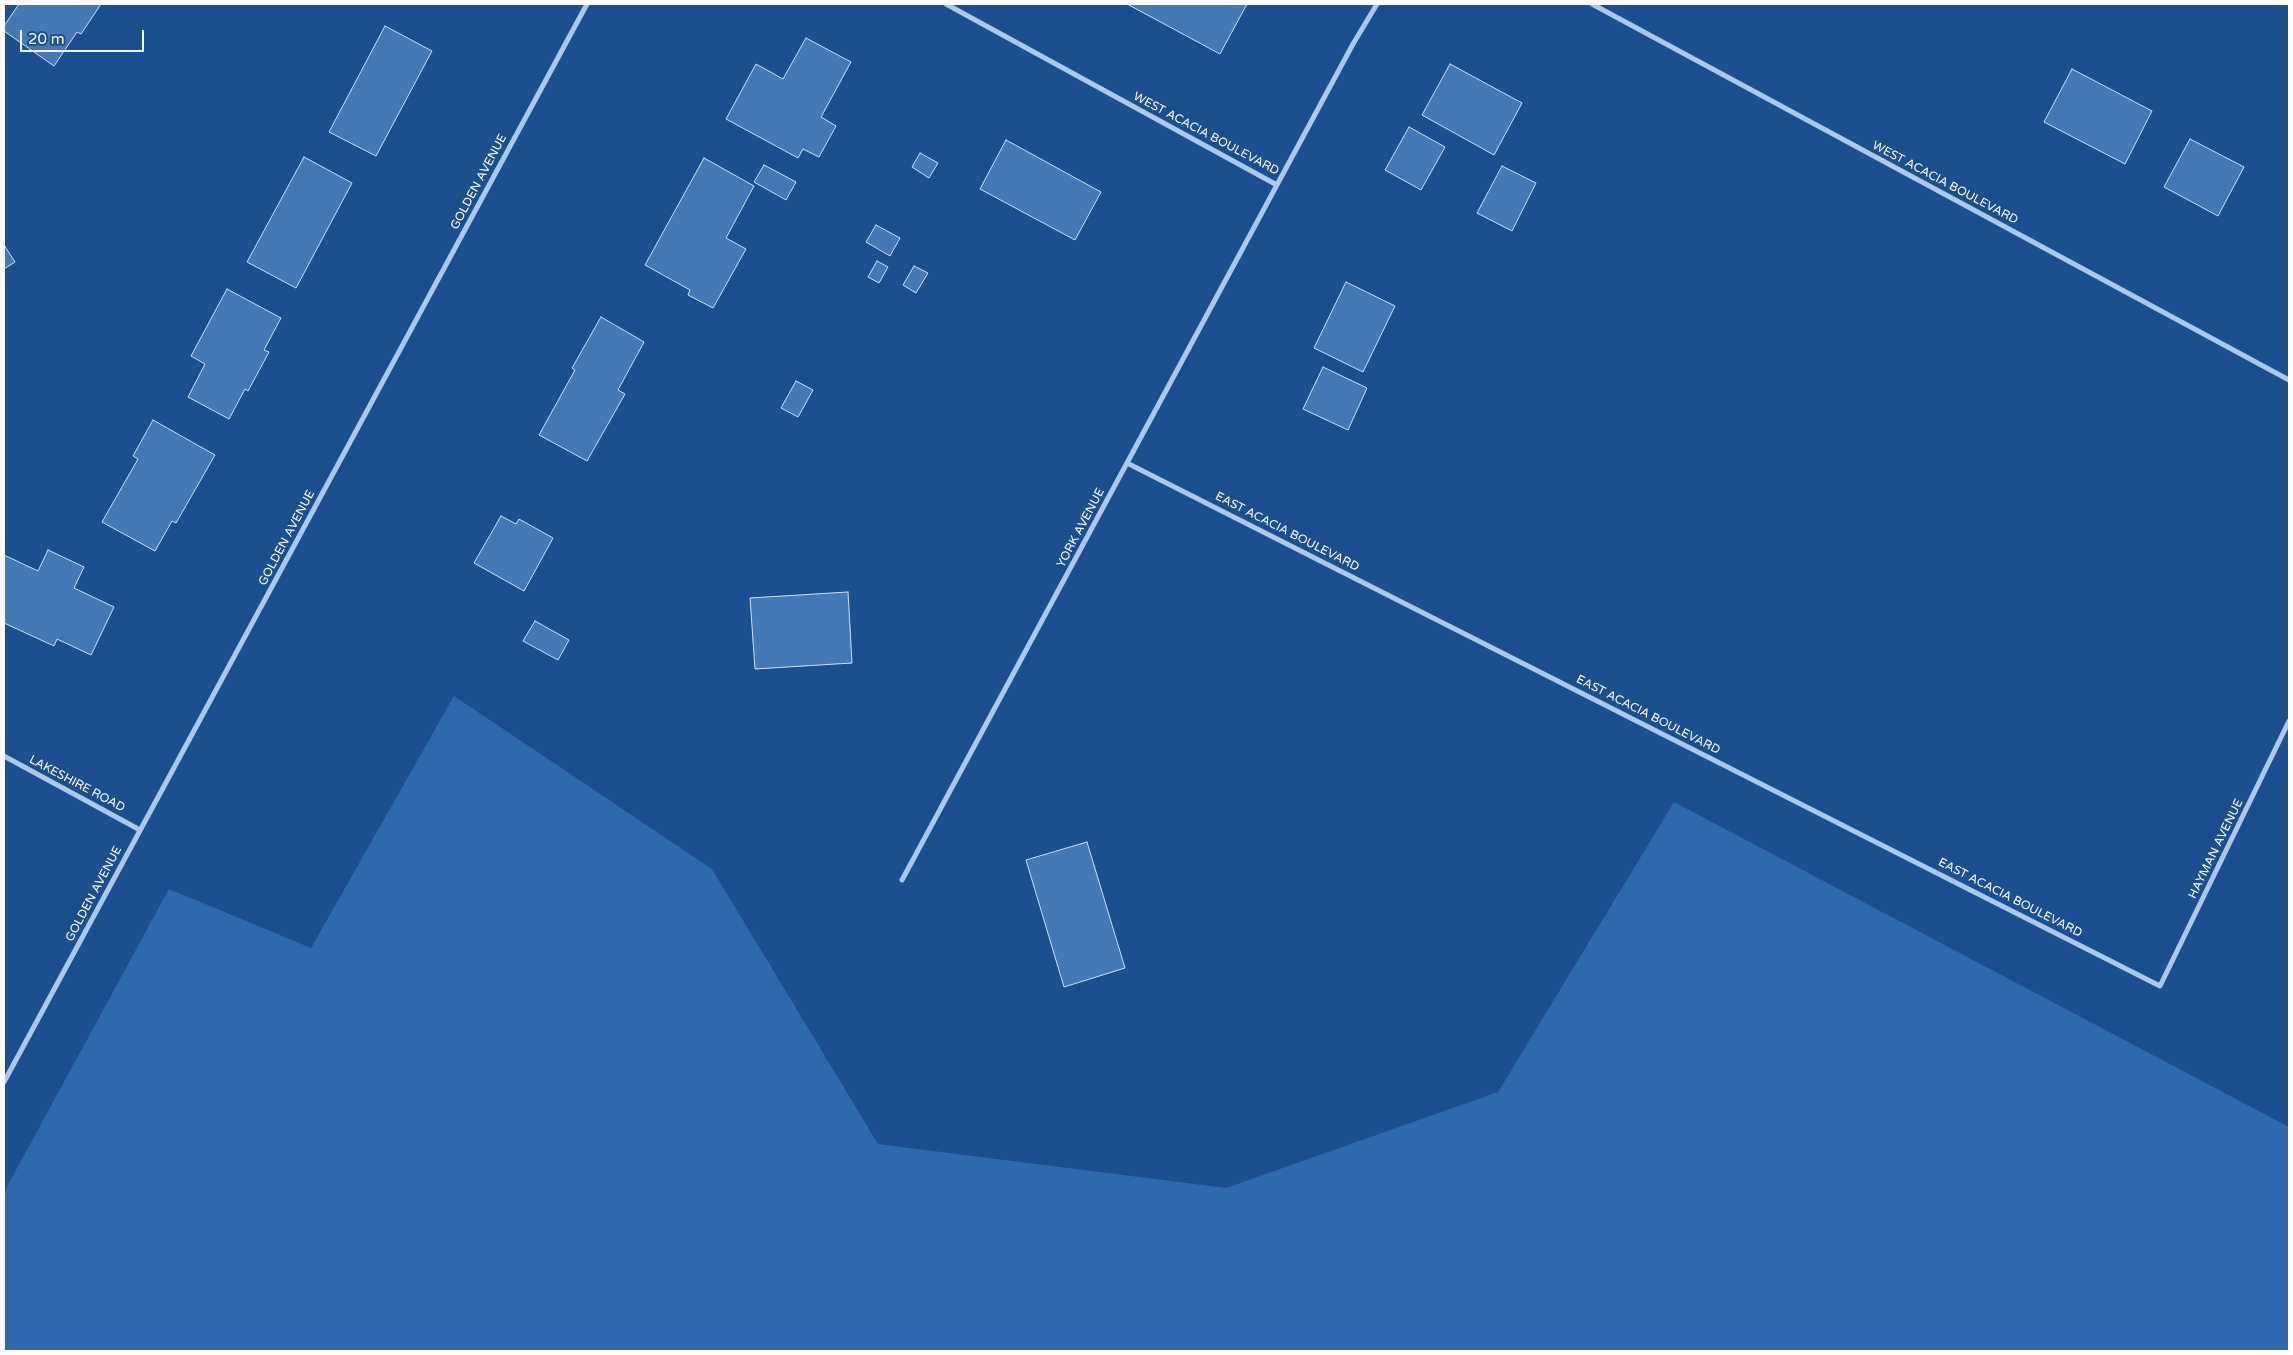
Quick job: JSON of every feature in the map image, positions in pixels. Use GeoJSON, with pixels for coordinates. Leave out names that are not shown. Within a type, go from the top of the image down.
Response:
{"type":"FeatureCollection","features":[{"type":"Feature","properties":{"kind":"street","name":"GOLDEN AVENUE"},"geometry":{"type":"LineString","coordinates":[[4,1082],[587,4]]}},
{"type":"Feature","properties":{"kind":"street","name":"WEST ACACIA BOULEVARD"},"geometry":{"type":"LineString","coordinates":[[946,4],[1277,185],[1353,44],[1377,4]]}},
{"type":"Feature","properties":{"kind":"street","name":"WEST ACACIA BOULEVARD"},"geometry":{"type":"LineString","coordinates":[[1592,4],[2289,380]]}},
{"type":"Feature","properties":{"kind":"street","name":"YORK AVENUE"},"geometry":{"type":"LineString","coordinates":[[902,880],[1277,185]]}},
{"type":"Feature","properties":{"kind":"street","name":"EAST ACACIA BOULEVARD"},"geometry":{"type":"LineString","coordinates":[[1127,463],[2160,986]]}},
{"type":"Feature","properties":{"kind":"street","name":"HAYMAN AVENUE"},"geometry":{"type":"LineString","coordinates":[[2160,986],[2289,720]]}},
{"type":"Feature","properties":{"kind":"street","name":"LAKESHIRE ROAD"},"geometry":{"type":"LineString","coordinates":[[4,756],[140,830]]}},
{"type":"Feature","properties":{"kind":"shaded area"},"geometry":{"type":"Polygon","coordinates":[[[454,696],[712,869],[878,1144],[1226,1188],[1498,1092],[1674,802],[2289,1127],[2289,1351],[4,1351],[4,1192],[169,889],[311,948],[454,696]]]}},
{"type":"Feature","properties":{"kind":"building"},"geometry":{"type":"Polygon","coordinates":[[[19,4],[101,4],[81,34],[77,32],[54,66],[4,31],[4,26],[19,4]]]}},
{"type":"Feature","properties":{"kind":"building"},"geometry":{"type":"Polygon","coordinates":[[[1127,4],[1247,4],[1220,54],[1127,4]]]}},
{"type":"Feature","properties":{"kind":"building"},"geometry":{"type":"Polygon","coordinates":[[[385,26],[432,51],[376,156],[329,132],[385,26]]]}},
{"type":"Feature","properties":{"kind":"building"},"geometry":{"type":"Polygon","coordinates":[[[806,38],[851,62],[821,117],[836,126],[819,157],[803,149],[798,158],[726,119],[756,64],[783,79],[806,38]]]}},
{"type":"Feature","properties":{"kind":"building"},"geometry":{"type":"Polygon","coordinates":[[[1450,64],[1522,103],[1494,155],[1422,115],[1450,64]]]}},
{"type":"Feature","properties":{"kind":"building"},"geometry":{"type":"Polygon","coordinates":[[[2072,69],[2152,111],[2125,164],[2044,122],[2072,69]]]}},
{"type":"Feature","properties":{"kind":"building"},"geometry":{"type":"Polygon","coordinates":[[[1409,127],[1445,147],[1421,190],[1385,170],[1409,127]]]}},
{"type":"Feature","properties":{"kind":"building"},"geometry":{"type":"Polygon","coordinates":[[[2190,139],[2244,167],[2218,216],[2164,187],[2190,139]]]}},
{"type":"Feature","properties":{"kind":"building"},"geometry":{"type":"Polygon","coordinates":[[[1006,140],[1101,192],[1075,240],[980,189],[1006,140]]]}},
{"type":"Feature","properties":{"kind":"building"},"geometry":{"type":"Polygon","coordinates":[[[920,153],[938,163],[929,178],[912,167],[920,153]]]}},
{"type":"Feature","properties":{"kind":"building"},"geometry":{"type":"Polygon","coordinates":[[[304,157],[352,183],[296,288],[247,262],[304,157]]]}},
{"type":"Feature","properties":{"kind":"building"},"geometry":{"type":"Polygon","coordinates":[[[704,158],[754,186],[726,238],[746,249],[713,308],[688,295],[690,290],[645,265],[704,158]]]}},
{"type":"Feature","properties":{"kind":"building"},"geometry":{"type":"Polygon","coordinates":[[[764,165],[796,182],[786,200],[754,182],[764,165]]]}},
{"type":"Feature","properties":{"kind":"building"},"geometry":{"type":"Polygon","coordinates":[[[1502,166],[1536,183],[1512,231],[1477,213],[1502,166]]]}},
{"type":"Feature","properties":{"kind":"building"},"geometry":{"type":"Polygon","coordinates":[[[876,225],[900,238],[890,256],[866,242],[876,225]]]}},
{"type":"Feature","properties":{"kind":"building"},"geometry":{"type":"Polygon","coordinates":[[[4,245],[15,262],[4,269],[4,245]]]}},
{"type":"Feature","properties":{"kind":"building"},"geometry":{"type":"Polygon","coordinates":[[[877,261],[888,267],[879,283],[868,277],[877,261]]]}},
{"type":"Feature","properties":{"kind":"building"},"geometry":{"type":"Polygon","coordinates":[[[914,266],[928,273],[916,293],[903,285],[914,266]]]}},
{"type":"Feature","properties":{"kind":"building"},"geometry":{"type":"Polygon","coordinates":[[[1346,282],[1395,306],[1363,372],[1314,348],[1346,282]]]}},
{"type":"Feature","properties":{"kind":"building"},"geometry":{"type":"Polygon","coordinates":[[[227,289],[281,318],[264,350],[269,352],[248,391],[245,389],[229,419],[188,397],[205,364],[191,356],[227,289]]]}},
{"type":"Feature","properties":{"kind":"building"},"geometry":{"type":"Polygon","coordinates":[[[601,317],[644,342],[618,390],[625,394],[587,461],[539,435],[575,370],[572,368],[601,317]]]}},
{"type":"Feature","properties":{"kind":"building"},"geometry":{"type":"Polygon","coordinates":[[[1323,367],[1367,388],[1348,430],[1303,409],[1323,367]]]}},
{"type":"Feature","properties":{"kind":"building"},"geometry":{"type":"Polygon","coordinates":[[[796,381],[813,390],[798,417],[781,408],[796,381]]]}},
{"type":"Feature","properties":{"kind":"building"},"geometry":{"type":"Polygon","coordinates":[[[153,420],[215,455],[176,523],[172,521],[155,551],[102,522],[138,459],[133,456],[153,420]]]}},
{"type":"Feature","properties":{"kind":"building"},"geometry":{"type":"Polygon","coordinates":[[[501,516],[516,524],[519,519],[553,538],[524,591],[474,563],[501,516]]]}},
{"type":"Feature","properties":{"kind":"building"},"geometry":{"type":"Polygon","coordinates":[[[48,550],[84,567],[74,588],[114,607],[91,655],[57,639],[54,646],[4,623],[4,555],[38,571],[48,550]]]}},
{"type":"Feature","properties":{"kind":"building"},"geometry":{"type":"Polygon","coordinates":[[[848,592],[852,663],[755,669],[750,598],[848,592]]]}},
{"type":"Feature","properties":{"kind":"building"},"geometry":{"type":"Polygon","coordinates":[[[535,621],[569,640],[558,660],[523,641],[535,621]]]}},
{"type":"Feature","properties":{"kind":"building"},"geometry":{"type":"Polygon","coordinates":[[[1087,842],[1125,968],[1064,987],[1026,860],[1087,842]]]}}]}
